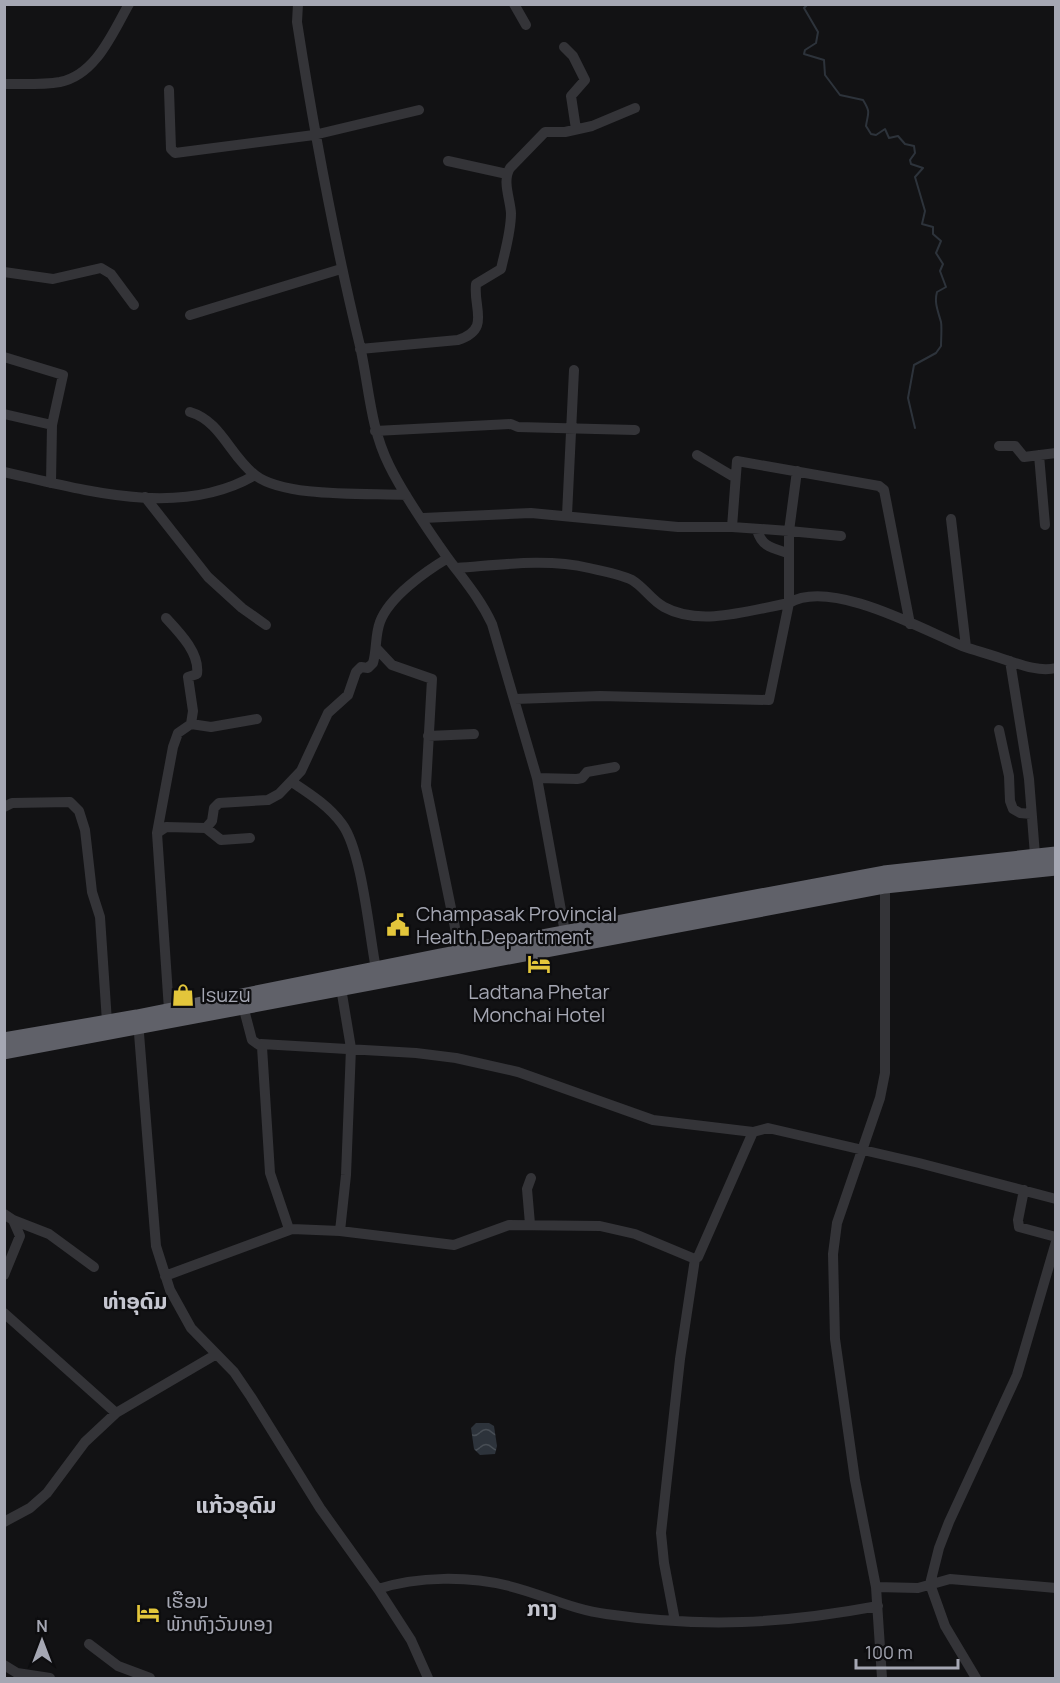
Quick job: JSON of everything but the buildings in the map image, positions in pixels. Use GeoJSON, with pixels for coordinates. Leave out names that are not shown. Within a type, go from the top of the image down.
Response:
{"type":"FeatureCollection","features":[{"type":"Feature","properties":{"kind":"highway"},"geometry":{"type":"LineString","coordinates":[[1010,864],[1035,855],[1056,854]]}},
{"type":"Feature","properties":{"kind":"highway"},"geometry":{"type":"LineString","coordinates":[[4,1040],[107,1022],[139,1022],[169,1010],[341,988],[566,940],[885,879],[1010,864],[1056,868]]}},
{"type":"Feature","properties":{"kind":"highway"},"geometry":{"type":"LineString","coordinates":[[4,1052],[242,1002],[376,969],[460,952],[566,940]]}},
{"type":"Feature","properties":{"kind":"street"},"geometry":{"type":"LineString","coordinates":[[4,84],[62,82],[79,75],[98,56],[129,4]]}},
{"type":"Feature","properties":{"kind":"street"},"geometry":{"type":"LineString","coordinates":[[297,4],[297,22],[314,135],[360,349],[375,431],[388,464],[406,495],[447,558],[483,603],[515,699],[537,778],[566,940]]}},
{"type":"Feature","properties":{"kind":"street"},"geometry":{"type":"LineString","coordinates":[[514,4],[526,25]]}},
{"type":"Feature","properties":{"kind":"street"},"geometry":{"type":"LineString","coordinates":[[564,47],[573,56],[585,80],[571,96],[576,129]]}},
{"type":"Feature","properties":{"kind":"street"},"geometry":{"type":"LineString","coordinates":[[169,90],[171,149],[175,153],[314,135],[419,110]]}},
{"type":"Feature","properties":{"kind":"street"},"geometry":{"type":"LineString","coordinates":[[360,349],[458,340],[469,336],[475,330],[479,311],[476,284],[501,269],[511,213],[507,174],[531,144],[545,132],[576,129],[614,118],[635,108]]}},
{"type":"Feature","properties":{"kind":"street"},"geometry":{"type":"LineString","coordinates":[[448,161],[507,174]]}},
{"type":"Feature","properties":{"kind":"street"},"geometry":{"type":"LineString","coordinates":[[4,272],[53,279],[101,268],[111,274],[135,306]]}},
{"type":"Feature","properties":{"kind":"street"},"geometry":{"type":"LineString","coordinates":[[190,315],[341,269]]}},
{"type":"Feature","properties":{"kind":"street"},"geometry":{"type":"LineString","coordinates":[[4,357],[60,372],[63,375],[52,425],[51,483]]}},
{"type":"Feature","properties":{"kind":"street"},"geometry":{"type":"LineString","coordinates":[[567,515],[574,370]]}},
{"type":"Feature","properties":{"kind":"street"},"geometry":{"type":"LineString","coordinates":[[190,412],[211,421],[228,447],[255,475],[269,482],[300,490],[406,495]]}},
{"type":"Feature","properties":{"kind":"street"},"geometry":{"type":"LineString","coordinates":[[4,414],[52,425]]}},
{"type":"Feature","properties":{"kind":"street"},"geometry":{"type":"LineString","coordinates":[[375,431],[511,424],[518,427],[572,430],[635,430]]}},
{"type":"Feature","properties":{"kind":"street"},"geometry":{"type":"LineString","coordinates":[[999,446],[1015,446],[1024,457],[1056,453]]}},
{"type":"Feature","properties":{"kind":"street"},"geometry":{"type":"LineString","coordinates":[[697,455],[734,477]]}},
{"type":"Feature","properties":{"kind":"street"},"geometry":{"type":"LineString","coordinates":[[1039,455],[1045,525]]}},
{"type":"Feature","properties":{"kind":"street"},"geometry":{"type":"LineString","coordinates":[[732,527],[737,461],[882,487],[910,624]]}},
{"type":"Feature","properties":{"kind":"street"},"geometry":{"type":"LineString","coordinates":[[515,699],[600,696],[769,700],[789,603],[789,531],[797,471]]}},
{"type":"Feature","properties":{"kind":"street"},"geometry":{"type":"LineString","coordinates":[[4,472],[51,483],[162,499],[212,494],[235,488],[255,475]]}},
{"type":"Feature","properties":{"kind":"street"},"geometry":{"type":"LineString","coordinates":[[145,497],[208,578],[242,608],[266,625]]}},
{"type":"Feature","properties":{"kind":"street"},"geometry":{"type":"LineString","coordinates":[[423,518],[531,513],[678,528],[732,527],[841,536]]}},
{"type":"Feature","properties":{"kind":"street"},"geometry":{"type":"LineString","coordinates":[[951,519],[966,647]]}},
{"type":"Feature","properties":{"kind":"street"},"geometry":{"type":"LineString","coordinates":[[757,530],[760,541],[769,548],[788,553]]}},
{"type":"Feature","properties":{"kind":"street"},"geometry":{"type":"LineString","coordinates":[[206,828],[212,821],[214,808],[219,803],[268,800],[292,782],[301,771],[328,713],[348,696],[356,672],[361,667],[368,668],[373,663],[377,649],[376,632],[381,619],[425,571],[447,558]]}},
{"type":"Feature","properties":{"kind":"street"},"geometry":{"type":"LineString","coordinates":[[457,568],[554,564],[586,567],[634,581],[648,597],[665,608],[684,614],[732,614],[789,603],[807,596],[850,600],[966,647],[1038,669],[1056,668]]}},
{"type":"Feature","properties":{"kind":"street"},"geometry":{"type":"LineString","coordinates":[[166,618],[196,658],[197,674],[188,677],[193,711],[190,724],[178,733],[173,747],[157,833],[169,1010]]}},
{"type":"Feature","properties":{"kind":"street"},"geometry":{"type":"LineString","coordinates":[[377,649],[392,665],[432,679],[426,786],[460,952]]}},
{"type":"Feature","properties":{"kind":"street"},"geometry":{"type":"LineString","coordinates":[[1010,661],[1029,779],[1035,855]]}},
{"type":"Feature","properties":{"kind":"street"},"geometry":{"type":"LineString","coordinates":[[190,724],[211,727],[257,719]]}},
{"type":"Feature","properties":{"kind":"street"},"geometry":{"type":"LineString","coordinates":[[999,730],[1009,776],[1010,801],[1014,809],[1020,813],[1031,814]]}},
{"type":"Feature","properties":{"kind":"street"},"geometry":{"type":"LineString","coordinates":[[428,736],[474,734]]}},
{"type":"Feature","properties":{"kind":"street"},"geometry":{"type":"LineString","coordinates":[[537,778],[577,779],[582,778],[587,772],[615,767]]}},
{"type":"Feature","properties":{"kind":"street"},"geometry":{"type":"LineString","coordinates":[[292,782],[315,796],[343,825],[357,864],[376,969]]}},
{"type":"Feature","properties":{"kind":"street"},"geometry":{"type":"LineString","coordinates":[[4,807],[12,803],[70,802],[79,811],[88,849],[92,892],[100,917],[107,1022]]}},
{"type":"Feature","properties":{"kind":"street"},"geometry":{"type":"LineString","coordinates":[[157,833],[166,827],[206,828],[221,840],[250,838]]}},
{"type":"Feature","properties":{"kind":"street"},"geometry":{"type":"LineString","coordinates":[[882,1678],[876,1587],[855,1480],[835,1339],[833,1293],[835,1232],[880,1098],[885,1074],[885,879]]}},
{"type":"Feature","properties":{"kind":"street"},"geometry":{"type":"LineString","coordinates":[[340,1231],[346,1175],[351,1048],[341,988]]}},
{"type":"Feature","properties":{"kind":"street"},"geometry":{"type":"LineString","coordinates":[[242,1002],[252,1040],[261,1044],[416,1053],[481,1063],[534,1077],[653,1120],[753,1132],[768,1128],[862,1149],[1056,1199]]}},
{"type":"Feature","properties":{"kind":"street"},"geometry":{"type":"LineString","coordinates":[[139,1022],[155,1235],[165,1276],[190,1328],[240,1380],[320,1508],[411,1640],[428,1678]]}},
{"type":"Feature","properties":{"kind":"street"},"geometry":{"type":"LineString","coordinates":[[261,1044],[270,1173],[289,1229]]}},
{"type":"Feature","properties":{"kind":"street"},"geometry":{"type":"LineString","coordinates":[[675,1621],[661,1533],[680,1354],[695,1259],[698,1257],[753,1132]]}},
{"type":"Feature","properties":{"kind":"street"},"geometry":{"type":"LineString","coordinates":[[530,1224],[527,1189],[531,1178]]}},
{"type":"Feature","properties":{"kind":"street"},"geometry":{"type":"LineString","coordinates":[[1024,1190],[1018,1224],[1022,1228],[1056,1237]]}},
{"type":"Feature","properties":{"kind":"street"},"geometry":{"type":"LineString","coordinates":[[9,1217],[49,1234],[94,1267]]}},
{"type":"Feature","properties":{"kind":"street"},"geometry":{"type":"LineString","coordinates":[[4,1275],[20,1236],[9,1217]]}},
{"type":"Feature","properties":{"kind":"street"},"geometry":{"type":"LineString","coordinates":[[165,1276],[289,1229],[340,1231],[454,1245],[508,1225],[530,1224],[615,1229],[695,1259]]}},
{"type":"Feature","properties":{"kind":"street"},"geometry":{"type":"LineString","coordinates":[[976,1678],[945,1626],[930,1584],[939,1548],[949,1522],[1017,1375],[1056,1242]]}},
{"type":"Feature","properties":{"kind":"street"},"geometry":{"type":"LineString","coordinates":[[4,1313],[116,1413]]}},
{"type":"Feature","properties":{"kind":"street"},"geometry":{"type":"LineString","coordinates":[[4,1522],[30,1508],[47,1493],[85,1442],[116,1413],[215,1355]]}},
{"type":"Feature","properties":{"kind":"street"},"geometry":{"type":"LineString","coordinates":[[876,1587],[918,1588],[950,1579],[1056,1588]]}},
{"type":"Feature","properties":{"kind":"street"},"geometry":{"type":"LineString","coordinates":[[378,1589],[404,1582],[480,1581],[509,1586],[603,1614],[675,1621],[768,1623],[878,1606]]}},
{"type":"Feature","properties":{"kind":"street"},"geometry":{"type":"LineString","coordinates":[[89,1644],[118,1666],[150,1678]]}},
{"type":"Feature","properties":{"kind":"street"},"geometry":{"type":"LineString","coordinates":[[4,1665],[17,1673],[50,1678]]}},
{"type":"Feature","properties":{"kind":"water"},"geometry":{"type":"Polygon","coordinates":[[[476,1423],[489,1423],[494,1426],[497,1446],[495,1454],[480,1455],[474,1449],[471,1428],[476,1423]]]}},
{"type":"Feature","properties":{"kind":"waterway"},"geometry":{"type":"LineString","coordinates":[[808,4],[804,8],[818,32],[816,43],[805,50],[804,54],[824,60],[825,75],[840,95],[863,100],[868,110],[866,126],[871,134],[876,135],[885,129],[889,138],[898,136],[905,144],[914,146],[915,153],[910,160],[911,164],[923,168],[915,177],[925,211],[922,224],[933,227],[933,234],[941,241],[936,253],[943,264],[940,271],[946,287],[937,292],[936,296],[941,324],[941,346],[936,353],[914,365],[908,398],[915,428]]}},
{"type":"Feature","properties":{"kind":"place","name":"Champasak Provincial Health Department"},"geometry":{"type":"Point","coordinates":[398,925]}},
{"type":"Feature","properties":{"kind":"place","name":"Ladtana Phetar Monchai Hotel"},"geometry":{"type":"Point","coordinates":[539,964]}},
{"type":"Feature","properties":{"kind":"place","name":"Isuzu"},"geometry":{"type":"Point","coordinates":[183,995]}},
{"type":"Feature","properties":{"kind":"place","name":"ເຮືອນ ພັກຫົງວັນທອງ"},"geometry":{"type":"Point","coordinates":[148,1613]}},
{"type":"Feature","properties":{"kind":"district","name":"ທ່າອຸດົມ"},"geometry":{"type":"Point","coordinates":[135,1301]}},
{"type":"Feature","properties":{"kind":"district","name":"ແກ້ວອຸດົມ"},"geometry":{"type":"Point","coordinates":[236,1505]}},
{"type":"Feature","properties":{"kind":"district","name":"ກາງ"},"geometry":{"type":"Point","coordinates":[542,1608]}}]}
